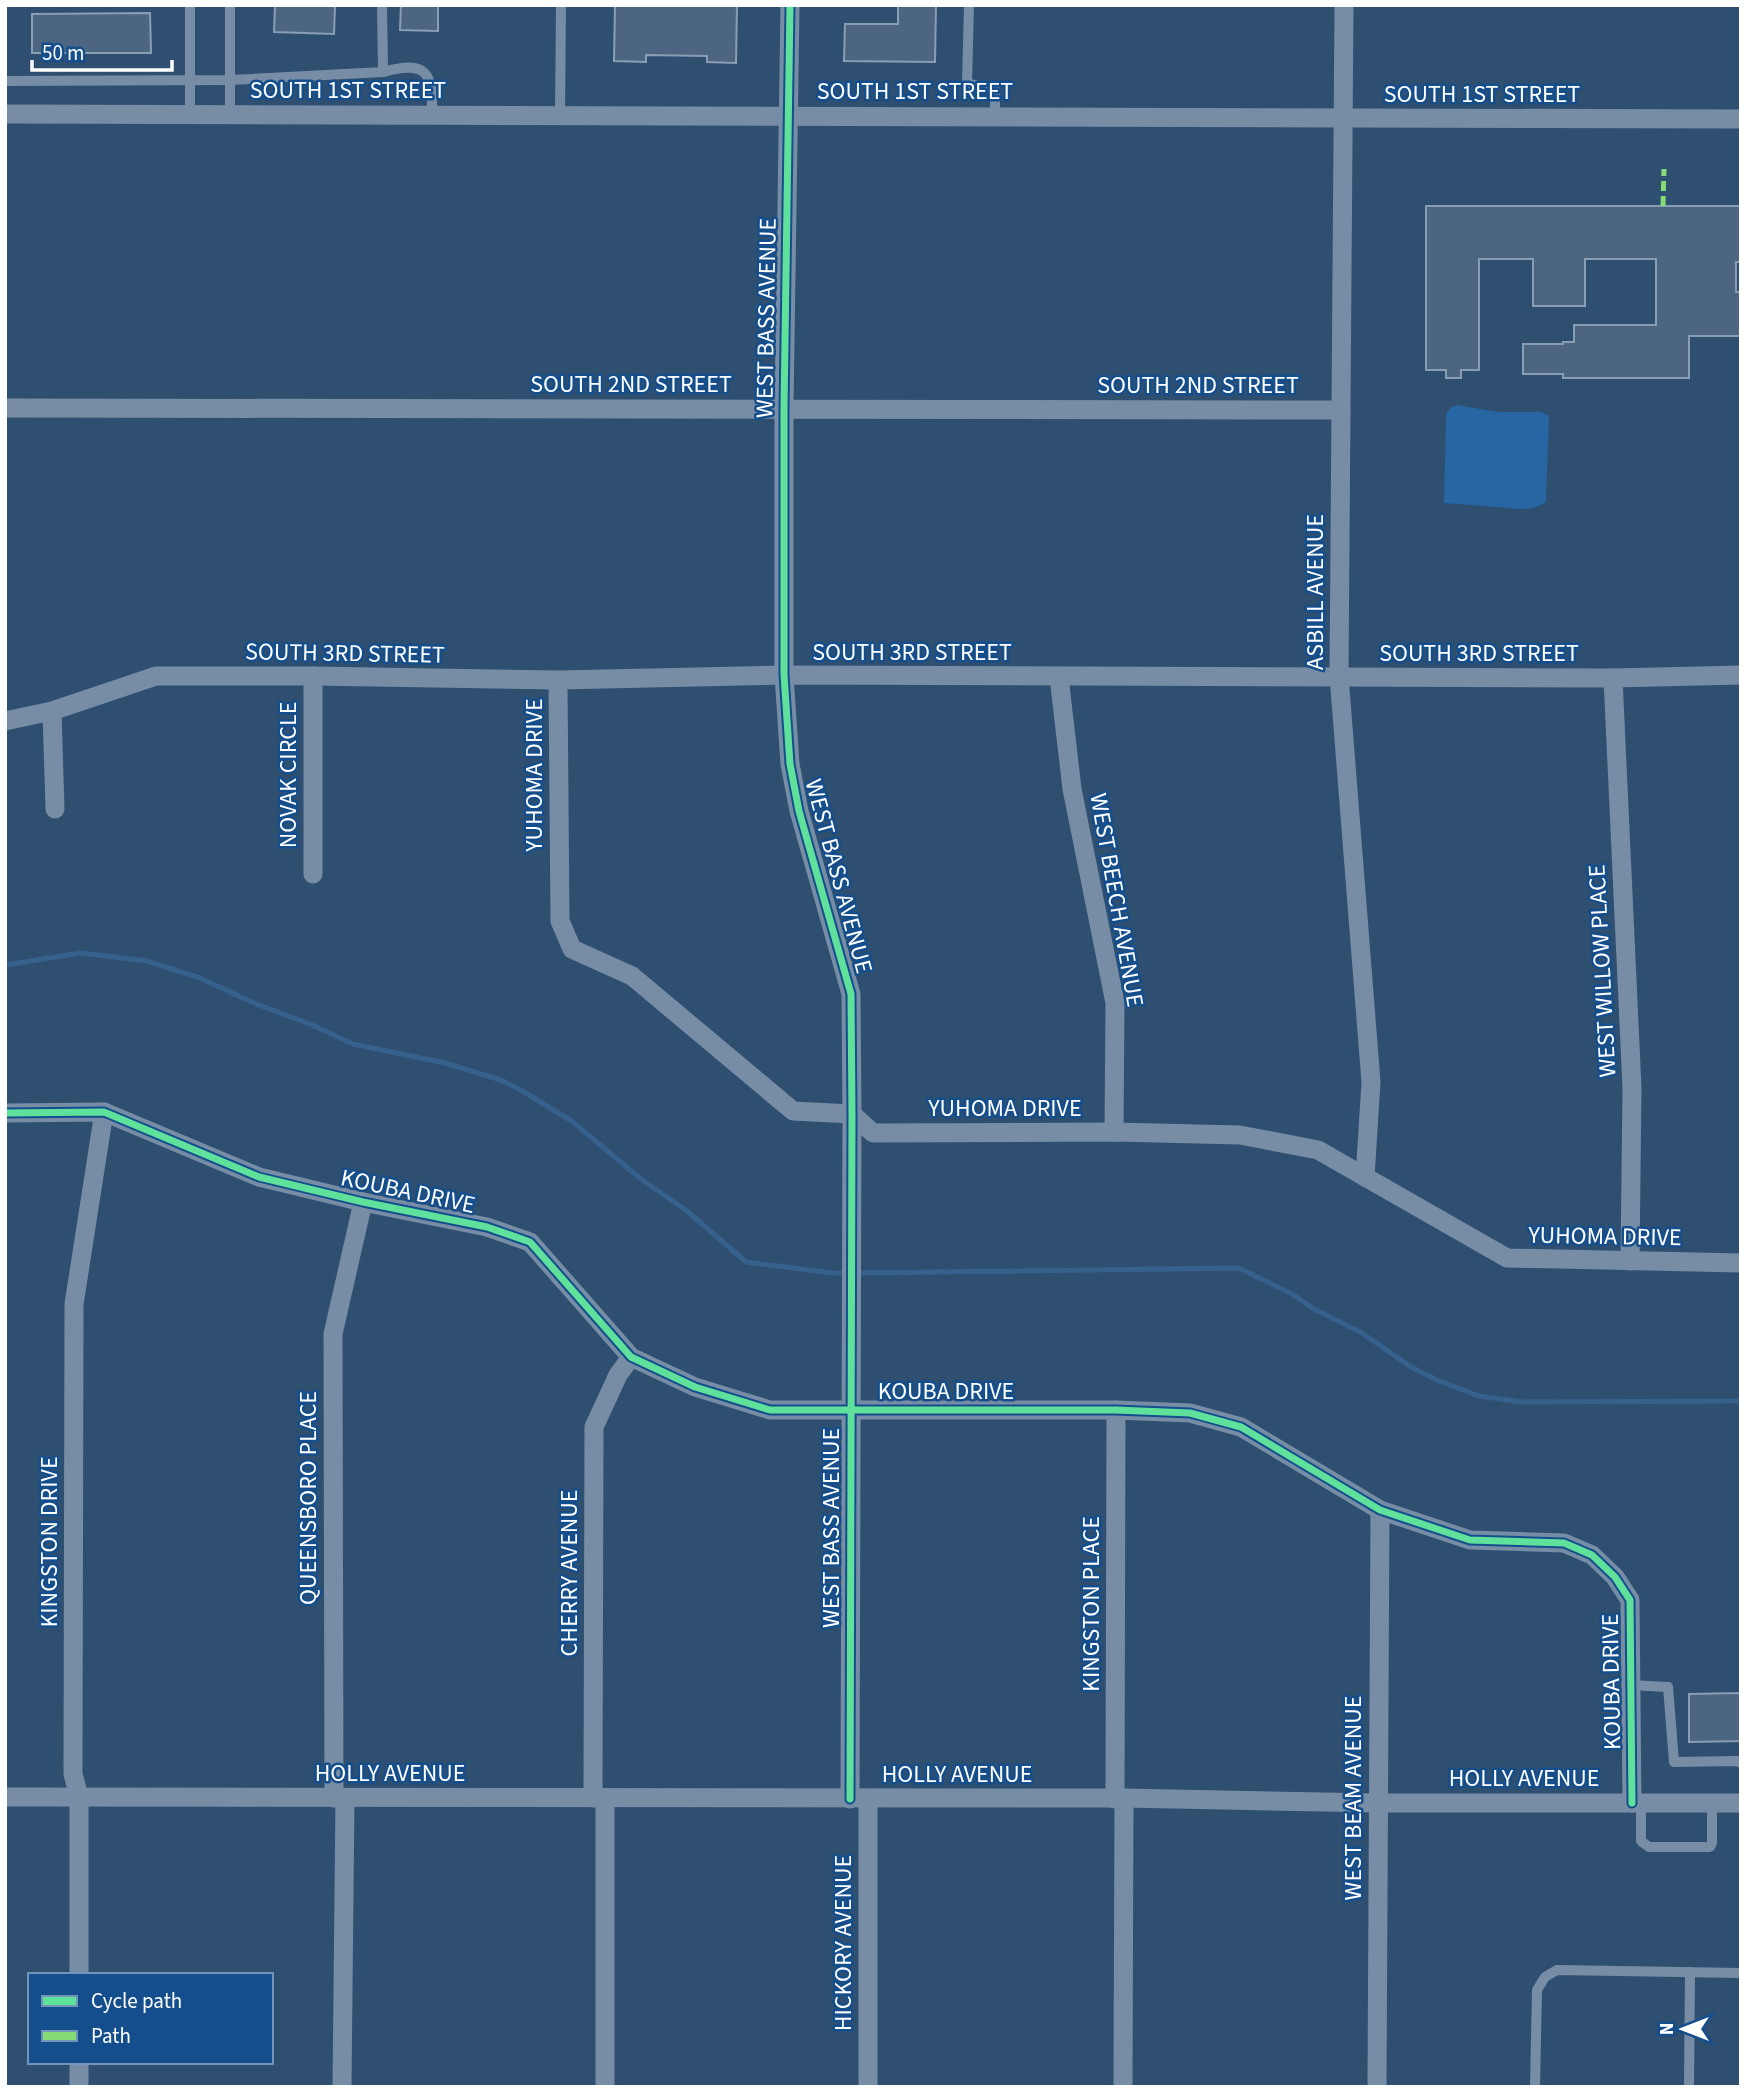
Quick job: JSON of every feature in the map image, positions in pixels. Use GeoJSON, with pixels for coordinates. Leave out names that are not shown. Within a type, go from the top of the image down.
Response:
{"type":"FeatureCollection","features":[{"type":"Feature","properties":{"kind":"street","name":"WEST BASS AVENUE"},"geometry":{"type":"LineString","coordinates":[[790,5],[784,408],[784,675],[790,764],[799,811],[850,993],[850,1410],[859,1799]]}},
{"type":"Feature","properties":{"kind":"street","name":"ASBILL AVENUE"},"geometry":{"type":"LineString","coordinates":[[1344,5],[1339,676],[1371,1082],[1365,1177]]}},
{"type":"Feature","properties":{"kind":"street","name":"SOUTH 1ST STREET"},"geometry":{"type":"LineString","coordinates":[[5,114],[1741,119]]}},
{"type":"Feature","properties":{"kind":"street","name":"SOUTH 2ND STREET"},"geometry":{"type":"LineString","coordinates":[[5,408],[1341,410]]}},
{"type":"Feature","properties":{"kind":"street","name":"SOUTH 3RD STREET"},"geometry":{"type":"LineString","coordinates":[[5,721],[52,711],[156,676],[558,680],[784,675],[1613,678],[1741,675]]}},
{"type":"Feature","properties":{"kind":"street","name":"NOVAK CIRCLE"},"geometry":{"type":"LineString","coordinates":[[313,676],[313,874]]}},
{"type":"Feature","properties":{"kind":"street","name":"WEST BEECH AVENUE"},"geometry":{"type":"LineString","coordinates":[[1059,677],[1072,789],[1115,1003],[1114,1132]]}},
{"type":"Feature","properties":{"kind":"street","name":"WEST WILLOW PLACE"},"geometry":{"type":"LineString","coordinates":[[1613,678],[1632,1088],[1630,1261]]}},
{"type":"Feature","properties":{"kind":"street","name":"YUHOMA DRIVE"},"geometry":{"type":"LineString","coordinates":[[558,680],[560,921],[572,949],[632,976],[793,1111],[852,1114],[873,1133],[1114,1132],[1240,1135],[1318,1150],[1507,1258],[1741,1263]]}},
{"type":"Feature","properties":{"kind":"street"},"geometry":{"type":"LineString","coordinates":[[52,711],[55,809]]}},
{"type":"Feature","properties":{"kind":"street","name":"KOUBA DRIVE"},"geometry":{"type":"LineString","coordinates":[[5,1113],[104,1112],[259,1177],[363,1202],[487,1227],[530,1242],[631,1357],[695,1387],[770,1410],[1190,1412],[1241,1427],[1380,1510],[1470,1540],[1564,1543],[1592,1555],[1615,1577],[1630,1600],[1630,1685],[1637,1803]]}},
{"type":"Feature","properties":{"kind":"street","name":"KINGSTON DRIVE"},"geometry":{"type":"LineString","coordinates":[[79,1973],[79,1797],[73,1774],[74,1304],[104,1112]]}},
{"type":"Feature","properties":{"kind":"street","name":"QUEENSBORO PLACE"},"geometry":{"type":"LineString","coordinates":[[342,2087],[333,1334],[363,1202]]}},
{"type":"Feature","properties":{"kind":"street","name":"CHERRY AVENUE"},"geometry":{"type":"LineString","coordinates":[[605,2087],[594,1427],[618,1375],[631,1357]]}},
{"type":"Feature","properties":{"kind":"street","name":"KINGSTON PLACE"},"geometry":{"type":"LineString","coordinates":[[1116,1410],[1123,2087]]}},
{"type":"Feature","properties":{"kind":"street","name":"WEST BEAM AVENUE"},"geometry":{"type":"LineString","coordinates":[[1377,2087],[1380,1510]]}},
{"type":"Feature","properties":{"kind":"street","name":"HOLLY AVENUE"},"geometry":{"type":"LineString","coordinates":[[5,1797],[1120,1798],[1377,1803],[1741,1802]]}},
{"type":"Feature","properties":{"kind":"street","name":"HICKORY AVENUE"},"geometry":{"type":"LineString","coordinates":[[859,1799],[868,2087]]}},
{"type":"Feature","properties":{"kind":"street"},"geometry":{"type":"LineString","coordinates":[[79,2064],[79,2087]]}},
{"type":"Feature","properties":{"kind":"lane"},"geometry":{"type":"LineString","coordinates":[[190,5],[190,114]]}},
{"type":"Feature","properties":{"kind":"lane"},"geometry":{"type":"LineString","coordinates":[[230,5],[230,114]]}},
{"type":"Feature","properties":{"kind":"lane"},"geometry":{"type":"LineString","coordinates":[[382,5],[383,72]]}},
{"type":"Feature","properties":{"kind":"lane"},"geometry":{"type":"LineString","coordinates":[[560,115],[561,5]]}},
{"type":"Feature","properties":{"kind":"lane"},"geometry":{"type":"LineString","coordinates":[[969,5],[967,83],[995,90],[995,116]]}},
{"type":"Feature","properties":{"kind":"lane"},"geometry":{"type":"LineString","coordinates":[[5,81],[230,80],[415,68],[428,76],[433,88],[432,114]]}},
{"type":"Feature","properties":{"kind":"lane"},"geometry":{"type":"LineString","coordinates":[[1630,1685],[1668,1687],[1674,1762],[1736,1762]]}},
{"type":"Feature","properties":{"kind":"lane"},"geometry":{"type":"LineString","coordinates":[[1637,1803],[1641,1841],[1650,1847],[1710,1847],[1712,1804]]}},
{"type":"Feature","properties":{"kind":"lane"},"geometry":{"type":"LineString","coordinates":[[1535,2087],[1537,1990],[1545,1977],[1557,1970],[1741,1973]]}},
{"type":"Feature","properties":{"kind":"lane"},"geometry":{"type":"LineString","coordinates":[[1689,2087],[1690,1972]]}},
{"type":"Feature","properties":{"kind":"shaded area"},"geometry":{"type":"Polygon","coordinates":[[[1457,405],[1498,412],[1541,412],[1549,416],[1546,501],[1538,507],[1525,509],[1444,503],[1446,414],[1450,408],[1457,405]]]}},
{"type":"Feature","properties":{"kind":"building"},"geometry":{"type":"Polygon","coordinates":[[[275,5],[335,5],[334,34],[274,32],[275,5]]]}},
{"type":"Feature","properties":{"kind":"building"},"geometry":{"type":"Polygon","coordinates":[[[401,5],[438,5],[438,31],[400,30],[401,5]]]}},
{"type":"Feature","properties":{"kind":"building"},"geometry":{"type":"Polygon","coordinates":[[[615,5],[737,5],[736,63],[707,62],[707,56],[646,55],[646,62],[614,61],[615,5]]]}},
{"type":"Feature","properties":{"kind":"building"},"geometry":{"type":"Polygon","coordinates":[[[898,5],[936,5],[935,62],[844,61],[845,24],[898,24],[898,5]]]}},
{"type":"Feature","properties":{"kind":"building"},"geometry":{"type":"Polygon","coordinates":[[[150,13],[151,53],[32,53],[32,14],[150,13]]]}},
{"type":"Feature","properties":{"kind":"building"},"geometry":{"type":"Polygon","coordinates":[[[1426,206],[1741,206],[1741,262],[1736,262],[1736,292],[1741,292],[1741,336],[1689,336],[1689,378],[1563,378],[1563,374],[1523,374],[1523,344],[1574,342],[1574,325],[1656,325],[1656,259],[1585,259],[1585,306],[1533,306],[1533,259],[1479,259],[1479,370],[1461,370],[1461,378],[1446,378],[1446,370],[1426,370],[1426,206]]]}},
{"type":"Feature","properties":{"kind":"building"},"geometry":{"type":"Polygon","coordinates":[[[1741,1693],[1741,1741],[1689,1742],[1689,1694],[1741,1693]]]}},
{"type":"Feature","properties":{"kind":"waterway"},"geometry":{"type":"LineString","coordinates":[[5,965],[81,953],[147,961],[200,978],[353,1044],[445,1063],[501,1080],[573,1122],[642,1180],[686,1210],[746,1262],[847,1273]]}},
{"type":"Feature","properties":{"kind":"waterway"},"geometry":{"type":"LineString","coordinates":[[857,1273],[1239,1268],[1362,1333],[1411,1367],[1479,1396],[1522,1402],[1741,1401]]}},
{"type":"Feature","properties":{"kind":"marked path"},"geometry":{"type":"LineString","coordinates":[[1663,206],[1664,169]]}},
{"type":"Feature","properties":{"kind":"cycle path"},"geometry":{"type":"LineString","coordinates":[[790,5],[784,408],[784,675],[790,764],[799,811],[851,994],[850,1799]]}},
{"type":"Feature","properties":{"kind":"cycle path"},"geometry":{"type":"LineString","coordinates":[[5,1113],[104,1112],[259,1177],[363,1202],[487,1227],[530,1242],[631,1357],[695,1387],[770,1410],[1116,1410],[1190,1413],[1241,1427],[1380,1510],[1470,1540],[1564,1543],[1592,1555],[1615,1577],[1630,1600],[1632,1803]]}}]}
